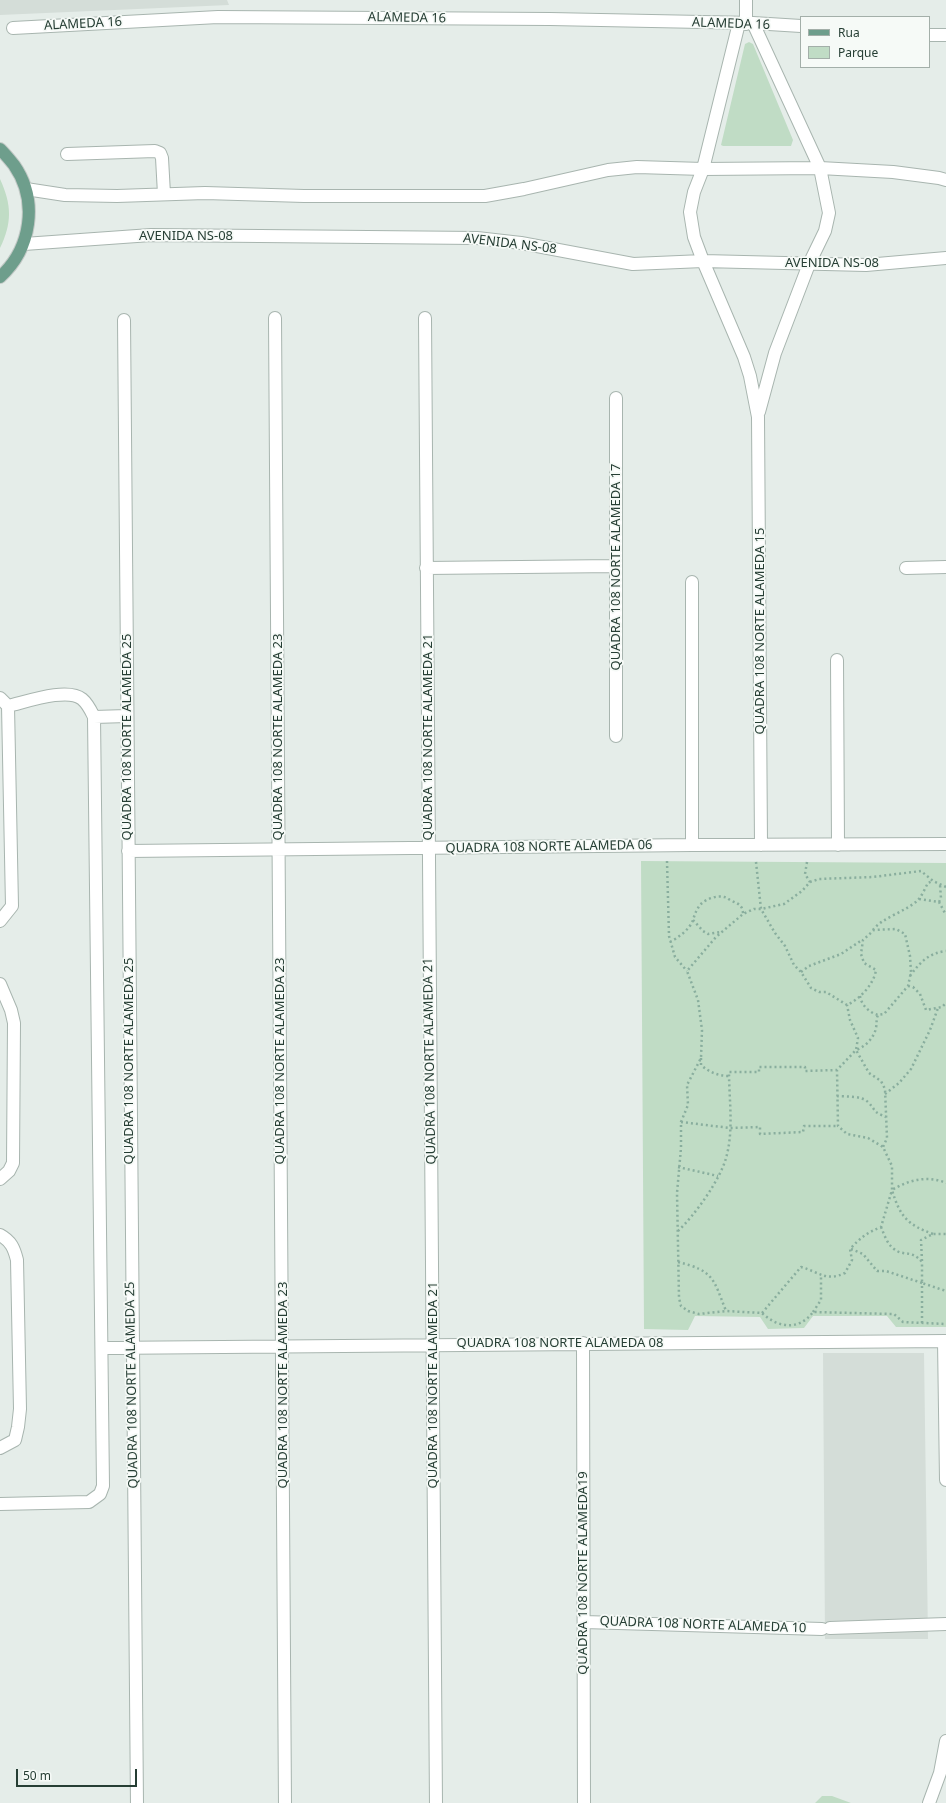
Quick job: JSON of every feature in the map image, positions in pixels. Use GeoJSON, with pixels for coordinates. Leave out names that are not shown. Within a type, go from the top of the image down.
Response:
{"type":"FeatureCollection","features":[{"type":"Feature","properties":{"kind":"main road"},"geometry":{"type":"LineString","coordinates":[[0,149],[15,166],[26,189],[29,207],[29,226],[24,244],[11,267],[0,277]]}},
{"type":"Feature","properties":{"kind":"street"},"geometry":{"type":"LineString","coordinates":[[746,0],[746,24],[703,169],[694,192],[690,212],[694,237],[744,357],[750,376],[758,417]]}},
{"type":"Feature","properties":{"kind":"street","name":"ALAMEDA 16"},"geometry":{"type":"LineString","coordinates":[[13,28],[218,16],[558,19],[800,26]]}},
{"type":"Feature","properties":{"kind":"street"},"geometry":{"type":"LineString","coordinates":[[746,24],[820,168],[829,213],[825,231],[809,264],[775,353],[758,417]]}},
{"type":"Feature","properties":{"kind":"street"},"geometry":{"type":"LineString","coordinates":[[930,35],[946,35]]}},
{"type":"Feature","properties":{"kind":"street"},"geometry":{"type":"LineString","coordinates":[[67,154],[155,151],[160,153],[162,158],[164,194]]}},
{"type":"Feature","properties":{"kind":"street"},"geometry":{"type":"LineString","coordinates":[[26,189],[65,195],[117,196],[205,193],[304,196],[485,196],[524,189],[608,170],[637,167],[703,169],[820,168],[893,172],[946,180]]}},
{"type":"Feature","properties":{"kind":"street","name":"AVENIDA NS-08"},"geometry":{"type":"LineString","coordinates":[[24,244],[151,235],[477,238],[521,243],[632,264],[703,261],[866,265],[946,258]]}},
{"type":"Feature","properties":{"kind":"street","name":"QUADRA 108 NORTE ALAMEDA 23"},"geometry":{"type":"LineString","coordinates":[[275,318],[285,1803]]}},
{"type":"Feature","properties":{"kind":"street","name":"QUADRA 108 NORTE ALAMEDA 21"},"geometry":{"type":"LineString","coordinates":[[424,318],[436,1803]]}},
{"type":"Feature","properties":{"kind":"street","name":"QUADRA 108 NORTE ALAMEDA 25"},"geometry":{"type":"LineString","coordinates":[[124,320],[137,1803]]}},
{"type":"Feature","properties":{"kind":"street","name":"QUADRA 108 NORTE ALAMEDA 17"},"geometry":{"type":"LineString","coordinates":[[616,398],[616,736]]}},
{"type":"Feature","properties":{"kind":"street","name":"QUADRA 108 NORTE ALAMEDA 15"},"geometry":{"type":"LineString","coordinates":[[758,417],[761,845]]}},
{"type":"Feature","properties":{"kind":"street"},"geometry":{"type":"LineString","coordinates":[[426,568],[616,566]]}},
{"type":"Feature","properties":{"kind":"street"},"geometry":{"type":"LineString","coordinates":[[906,568],[946,567]]}},
{"type":"Feature","properties":{"kind":"street"},"geometry":{"type":"LineString","coordinates":[[692,582],[692,845]]}},
{"type":"Feature","properties":{"kind":"street"},"geometry":{"type":"LineString","coordinates":[[837,660],[838,845]]}},
{"type":"Feature","properties":{"kind":"street"},"geometry":{"type":"LineString","coordinates":[[0,921],[12,906],[4,702],[60,695],[71,695],[81,698],[89,707],[94,717],[103,1486],[100,1494],[89,1502],[0,1504]]}},
{"type":"Feature","properties":{"kind":"street"},"geometry":{"type":"LineString","coordinates":[[94,717],[127,716]]}},
{"type":"Feature","properties":{"kind":"street","name":"QUADRA 108 NORTE ALAMEDA 06"},"geometry":{"type":"LineString","coordinates":[[128,852],[279,849],[946,844]]}},
{"type":"Feature","properties":{"kind":"street"},"geometry":{"type":"LineString","coordinates":[[0,984],[11,1010],[14,1023],[13,1163],[9,1171],[0,1179]]}},
{"type":"Feature","properties":{"kind":"street"},"geometry":{"type":"LineString","coordinates":[[0,1235],[8,1240],[14,1248],[17,1260],[20,1409],[15,1440],[0,1448]]}},
{"type":"Feature","properties":{"kind":"street"},"geometry":{"type":"LineString","coordinates":[[945,1341],[946,1480]]}},
{"type":"Feature","properties":{"kind":"street","name":"QUADRA 108 NORTE ALAMEDA 08"},"geometry":{"type":"LineString","coordinates":[[102,1348],[433,1344],[945,1341]]}},
{"type":"Feature","properties":{"kind":"street","name":"QUADRA 108 NORTE ALAMEDA19"},"geometry":{"type":"LineString","coordinates":[[583,1343],[584,1803]]}},
{"type":"Feature","properties":{"kind":"street","name":"QUADRA 108 NORTE ALAMEDA 10"},"geometry":{"type":"LineString","coordinates":[[584,1622],[826,1628],[946,1624]]}},
{"type":"Feature","properties":{"kind":"street"},"geometry":{"type":"LineString","coordinates":[[929,1803],[940,1773],[946,1741]]}},
{"type":"Feature","properties":{"kind":"path"},"geometry":{"type":"LineString","coordinates":[[667,861],[667,909],[670,942],[675,957],[686,972],[698,1000],[702,1030],[702,1065],[721,1076],[729,1076]]}},
{"type":"Feature","properties":{"kind":"path"},"geometry":{"type":"LineString","coordinates":[[756,862],[761,910],[785,946],[794,965],[801,972],[811,988],[819,992],[826,992],[847,1005],[850,1020],[858,1038],[856,1050],[869,1073],[881,1081],[885,1094],[887,1138],[883,1147]]}},
{"type":"Feature","properties":{"kind":"path"},"geometry":{"type":"LineString","coordinates":[[807,862],[806,874],[810,882]]}},
{"type":"Feature","properties":{"kind":"path"},"geometry":{"type":"LineString","coordinates":[[686,972],[696,958],[722,932],[744,914],[754,909],[761,910],[784,904],[802,891],[810,882],[819,879],[873,877],[922,871],[933,881],[946,887]]}},
{"type":"Feature","properties":{"kind":"path"},"geometry":{"type":"LineString","coordinates":[[801,972],[810,966],[841,954],[863,940],[874,930],[876,925],[889,919],[919,899],[928,883],[933,881]]}},
{"type":"Feature","properties":{"kind":"path"},"geometry":{"type":"LineString","coordinates":[[940,885],[941,898],[939,902],[946,915]]}},
{"type":"Feature","properties":{"kind":"path"},"geometry":{"type":"LineString","coordinates":[[670,942],[678,938],[693,920],[693,915],[702,903],[718,896],[726,897],[731,901],[736,902],[743,908],[744,914]]}},
{"type":"Feature","properties":{"kind":"path"},"geometry":{"type":"LineString","coordinates":[[919,899],[939,902]]}},
{"type":"Feature","properties":{"kind":"path"},"geometry":{"type":"LineString","coordinates":[[693,920],[703,931],[708,934],[722,932]]}},
{"type":"Feature","properties":{"kind":"path"},"geometry":{"type":"LineString","coordinates":[[860,995],[860,1000],[872,1013],[878,1015],[884,1014],[908,986],[910,976],[910,956],[906,934],[896,929],[874,930]]}},
{"type":"Feature","properties":{"kind":"path"},"geometry":{"type":"LineString","coordinates":[[847,1005],[856,1001],[875,978],[876,970],[864,963],[861,954],[863,940]]}},
{"type":"Feature","properties":{"kind":"path"},"geometry":{"type":"LineString","coordinates":[[910,976],[926,957],[939,952],[946,952]]}},
{"type":"Feature","properties":{"kind":"path"},"geometry":{"type":"LineString","coordinates":[[908,986],[913,987],[920,994],[926,1010],[942,1008],[946,1003]]}},
{"type":"Feature","properties":{"kind":"path"},"geometry":{"type":"LineString","coordinates":[[885,1094],[899,1083],[910,1069],[930,1030],[938,1008]]}},
{"type":"Feature","properties":{"kind":"path"},"geometry":{"type":"LineString","coordinates":[[838,1126],[837,1070],[856,1050],[864,1047],[873,1035],[876,1028],[876,1019],[878,1015]]}},
{"type":"Feature","properties":{"kind":"path"},"geometry":{"type":"LineString","coordinates":[[701,1058],[686,1085],[688,1105],[681,1122],[681,1148],[678,1167],[677,1231],[679,1298],[681,1306],[688,1311],[698,1314],[726,1312],[762,1313],[768,1319],[781,1325],[800,1324],[807,1320],[821,1300],[821,1276]]}},
{"type":"Feature","properties":{"kind":"path"},"geometry":{"type":"LineString","coordinates":[[677,1231],[696,1212],[718,1176],[726,1157],[730,1128],[729,1072],[759,1072],[759,1066],[805,1067],[805,1071],[837,1070]]}},
{"type":"Feature","properties":{"kind":"path"},"geometry":{"type":"LineString","coordinates":[[837,1096],[858,1098],[868,1102],[874,1112],[886,1117]]}},
{"type":"Feature","properties":{"kind":"path"},"geometry":{"type":"LineString","coordinates":[[681,1122],[730,1128],[760,1127],[760,1134],[803,1132],[804,1126],[838,1126],[847,1134],[868,1138],[883,1147],[892,1166],[892,1190],[896,1204],[910,1224],[933,1234],[946,1234]]}},
{"type":"Feature","properties":{"kind":"path"},"geometry":{"type":"LineString","coordinates":[[678,1167],[718,1176]]}},
{"type":"Feature","properties":{"kind":"path"},"geometry":{"type":"LineString","coordinates":[[922,1262],[912,1253],[901,1252],[893,1249],[887,1241],[881,1227],[892,1190],[904,1182],[938,1180],[946,1183]]}},
{"type":"Feature","properties":{"kind":"path"},"geometry":{"type":"LineString","coordinates":[[850,1249],[868,1232],[881,1227]]}},
{"type":"Feature","properties":{"kind":"path"},"geometry":{"type":"LineString","coordinates":[[922,1323],[922,1240],[933,1234]]}},
{"type":"Feature","properties":{"kind":"path"},"geometry":{"type":"LineString","coordinates":[[762,1313],[801,1267],[813,1270],[821,1276],[835,1277],[845,1273],[852,1260],[850,1249]]}},
{"type":"Feature","properties":{"kind":"path"},"geometry":{"type":"LineString","coordinates":[[850,1249],[864,1254],[877,1271],[886,1271],[946,1291]]}},
{"type":"Feature","properties":{"kind":"path"},"geometry":{"type":"LineString","coordinates":[[678,1262],[697,1267],[711,1277],[726,1312]]}},
{"type":"Feature","properties":{"kind":"path"},"geometry":{"type":"LineString","coordinates":[[813,1312],[894,1314],[903,1322],[946,1324]]}},
{"type":"Feature","properties":{"kind":"shaded area"},"geometry":{"type":"Polygon","coordinates":[[[0,0],[227,0],[229,5],[0,15],[0,0]]]}},
{"type":"Feature","properties":{"kind":"shaded area"},"geometry":{"type":"Polygon","coordinates":[[[823,1353],[924,1353],[928,1639],[825,1639],[823,1353]]]}},
{"type":"Feature","properties":{"kind":"green space"},"geometry":{"type":"Polygon","coordinates":[[[749,42],[753,44],[793,140],[791,146],[721,145],[745,44],[749,42]]]}},
{"type":"Feature","properties":{"kind":"green space"},"geometry":{"type":"Polygon","coordinates":[[[0,179],[7,197],[9,214],[7,230],[0,248],[0,179]]]}},
{"type":"Feature","properties":{"kind":"green space"},"geometry":{"type":"Polygon","coordinates":[[[641,861],[946,863],[946,1327],[896,1327],[887,1316],[813,1316],[804,1328],[768,1329],[760,1317],[695,1316],[688,1330],[644,1329],[641,861]]]}},
{"type":"Feature","properties":{"kind":"green space"},"geometry":{"type":"Polygon","coordinates":[[[822,1796],[832,1796],[851,1803],[815,1803],[822,1796]]]}}]}
